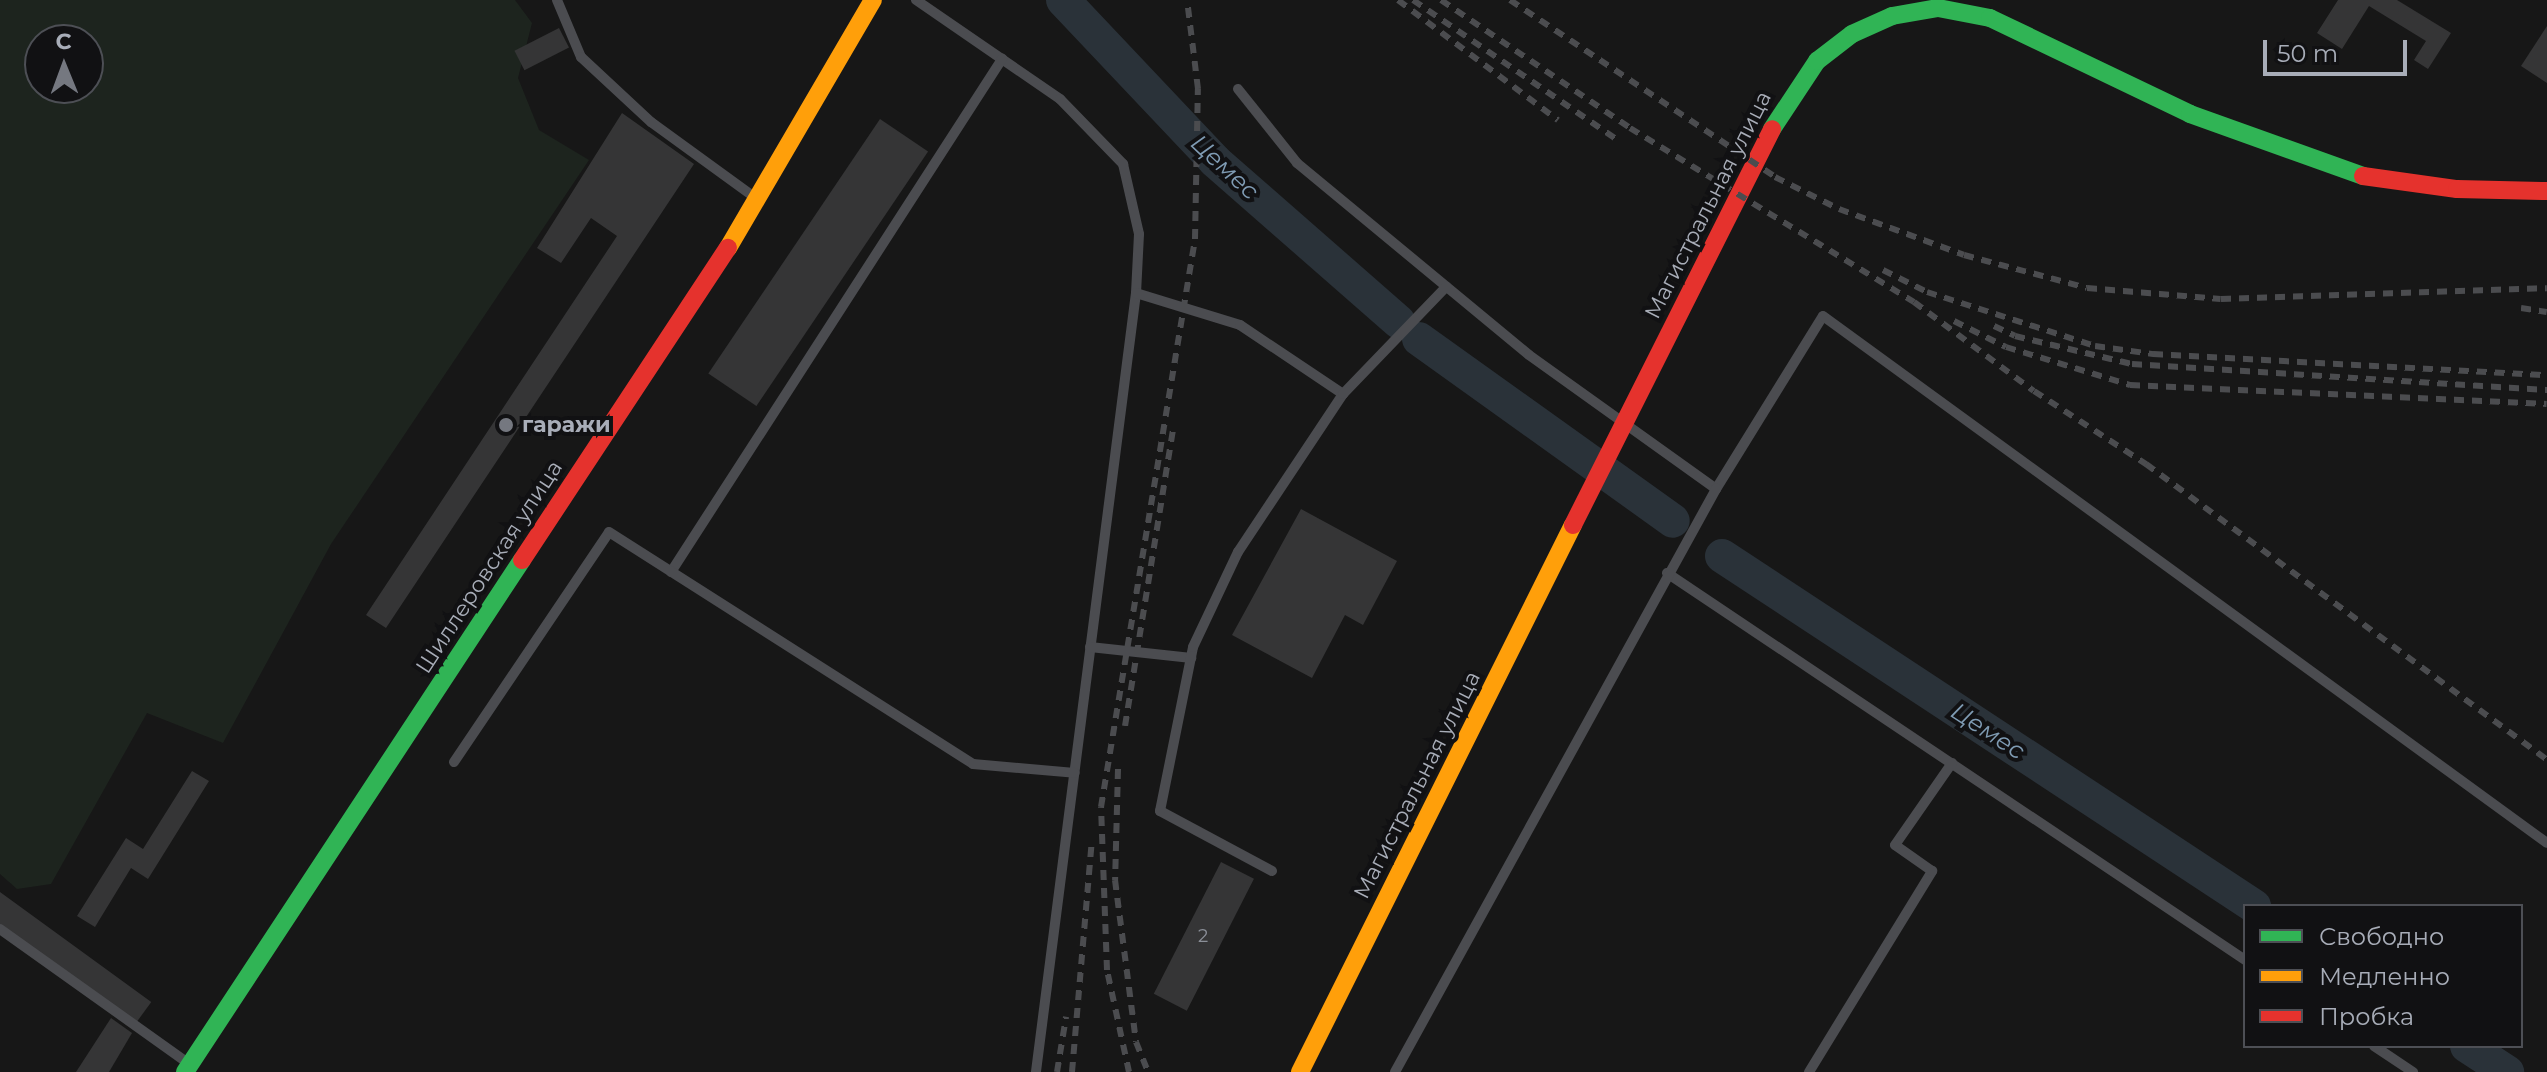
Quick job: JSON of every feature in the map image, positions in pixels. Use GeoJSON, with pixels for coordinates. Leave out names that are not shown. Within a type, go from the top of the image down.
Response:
{"type":"FeatureCollection","features":[{"type":"Feature","properties":{"kind":"main road","name":"Шиллеровская улица"},"geometry":{"type":"LineString","coordinates":[[187,1068],[759,201],[873,0]]}},
{"type":"Feature","properties":{"kind":"main road","name":"Магистральная улица"},"geometry":{"type":"LineString","coordinates":[[1300,1072],[1785,102],[1817,61],[1852,34],[1892,16],[1938,8],[1990,18],[2190,114],[2369,178],[2457,189],[2547,191]]}},
{"type":"Feature","properties":{"kind":"lane"},"geometry":{"type":"LineString","coordinates":[[557,0],[581,57],[651,122],[759,201]]}},
{"type":"Feature","properties":{"kind":"lane"},"geometry":{"type":"LineString","coordinates":[[916,0],[1060,99],[1123,164],[1139,234],[1136,293],[1036,1072]]}},
{"type":"Feature","properties":{"kind":"lane"},"geometry":{"type":"LineString","coordinates":[[671,572],[1002,59]]}},
{"type":"Feature","properties":{"kind":"lane"},"geometry":{"type":"LineString","coordinates":[[1238,89],[1297,163],[1529,355],[1716,489]]}},
{"type":"Feature","properties":{"kind":"lane"},"geometry":{"type":"LineString","coordinates":[[1272,871],[1160,811],[1191,658],[1238,552],[1343,394],[1446,287]]}},
{"type":"Feature","properties":{"kind":"lane"},"geometry":{"type":"LineString","coordinates":[[1136,293],[1240,325],[1343,394]]}},
{"type":"Feature","properties":{"kind":"lane"},"geometry":{"type":"LineString","coordinates":[[1395,1072],[1667,573],[1823,316],[2547,843]]}},
{"type":"Feature","properties":{"kind":"lane"},"geometry":{"type":"LineString","coordinates":[[454,762],[609,532],[973,764],[1075,773]]}},
{"type":"Feature","properties":{"kind":"lane"},"geometry":{"type":"LineString","coordinates":[[1667,573],[2243,959]]}},
{"type":"Feature","properties":{"kind":"lane"},"geometry":{"type":"LineString","coordinates":[[1090,647],[1191,658]]}},
{"type":"Feature","properties":{"kind":"lane"},"geometry":{"type":"LineString","coordinates":[[1809,1072],[1932,871],[1895,845],[1952,763]]}},
{"type":"Feature","properties":{"kind":"lane"},"geometry":{"type":"LineString","coordinates":[[0,929],[187,1068]]}},
{"type":"Feature","properties":{"kind":"lane"},"geometry":{"type":"LineString","coordinates":[[2377,1048],[2409,1071]]}},
{"type":"Feature","properties":{"kind":"shaded area"},"geometry":{"type":"Polygon","coordinates":[[[0,0],[515,0],[532,23],[518,78],[539,130],[589,160],[331,544],[223,743],[147,713],[51,884],[17,889],[0,874],[0,0]]]}},
{"type":"Feature","properties":{"kind":"building"},"geometry":{"type":"Polygon","coordinates":[[[2338,0],[2397,0],[2451,33],[2428,69],[2414,60],[2426,41],[2369,6],[2342,49],[2317,33],[2338,0]]]}},
{"type":"Feature","properties":{"kind":"building"},"geometry":{"type":"Polygon","coordinates":[[[2547,26],[2547,83],[2521,66],[2547,26]]]}},
{"type":"Feature","properties":{"kind":"building"},"geometry":{"type":"Polygon","coordinates":[[[559,28],[569,48],[524,70],[514,51],[559,28]]]}},
{"type":"Feature","properties":{"kind":"building","name":"гаражи"},"geometry":{"type":"Polygon","coordinates":[[[622,113],[694,164],[386,628],[366,615],[617,236],[591,218],[561,263],[537,248],[622,113]]]}},
{"type":"Feature","properties":{"kind":"building"},"geometry":{"type":"Polygon","coordinates":[[[880,119],[928,151],[756,406],[708,374],[880,119]]]}},
{"type":"Feature","properties":{"kind":"building"},"geometry":{"type":"Polygon","coordinates":[[[1301,509],[1397,561],[1363,625],[1345,615],[1312,678],[1232,635],[1301,509]]]}},
{"type":"Feature","properties":{"kind":"building"},"geometry":{"type":"Polygon","coordinates":[[[192,771],[209,781],[148,879],[131,868],[95,927],[77,916],[126,838],[143,849],[192,771]]]}},
{"type":"Feature","properties":{"kind":"building"},"geometry":{"type":"Polygon","coordinates":[[[1221,862],[1254,879],[1187,1011],[1154,994],[1221,862]]]}},
{"type":"Feature","properties":{"kind":"building"},"geometry":{"type":"Polygon","coordinates":[[[0,892],[151,1002],[136,1023],[0,924],[0,892]]]}},
{"type":"Feature","properties":{"kind":"building"},"geometry":{"type":"Polygon","coordinates":[[[111,1018],[132,1033],[109,1072],[76,1072],[111,1018]]]}},
{"type":"Feature","properties":{"kind":"waterway","name":"Цемес"},"geometry":{"type":"LineString","coordinates":[[1063,0],[1215,161],[1399,322]]}},
{"type":"Feature","properties":{"kind":"waterway","name":"Цемес"},"geometry":{"type":"LineString","coordinates":[[1419,339],[1673,521]]}},
{"type":"Feature","properties":{"kind":"waterway","name":"Цемес"},"geometry":{"type":"LineString","coordinates":[[1722,556],[2251,904]]}},
{"type":"Feature","properties":{"kind":"waterway","name":"Цемес"},"geometry":{"type":"LineString","coordinates":[[2470,1048],[2507,1072]]}},
{"type":"Feature","properties":{"kind":"railway"},"geometry":{"type":"LineString","coordinates":[[1129,1072],[1107,970],[1101,807],[1195,239],[1198,89],[1187,0]]}},
{"type":"Feature","properties":{"kind":"railway"},"geometry":{"type":"LineString","coordinates":[[1398,0],[1558,120]]}},
{"type":"Feature","properties":{"kind":"railway"},"geometry":{"type":"LineString","coordinates":[[1413,0],[1620,142]]}},
{"type":"Feature","properties":{"kind":"railway"},"geometry":{"type":"LineString","coordinates":[[1441,0],[1630,128],[1914,302],[2034,391],[2146,464],[2547,760]]}},
{"type":"Feature","properties":{"kind":"railway"},"geometry":{"type":"LineString","coordinates":[[1510,0],[1775,177],[1839,209],[1964,255],[2087,288],[2221,299],[2547,288]]}},
{"type":"Feature","properties":{"kind":"railway"},"geometry":{"type":"LineString","coordinates":[[1883,270],[1927,292],[2095,346],[2153,354],[2547,375]]}},
{"type":"Feature","properties":{"kind":"railway"},"geometry":{"type":"LineString","coordinates":[[2521,308],[2547,312]]}},
{"type":"Feature","properties":{"kind":"railway"},"geometry":{"type":"LineString","coordinates":[[1954,321],[2006,347],[2130,385],[2547,404]]}},
{"type":"Feature","properties":{"kind":"railway"},"geometry":{"type":"LineString","coordinates":[[1994,326],[2015,336],[2132,364],[2547,390]]}},
{"type":"Feature","properties":{"kind":"railway"},"geometry":{"type":"LineString","coordinates":[[1125,726],[1173,430]]}},
{"type":"Feature","properties":{"kind":"railway"},"geometry":{"type":"LineString","coordinates":[[1118,769],[1115,880],[1136,1042],[1148,1072]]}},
{"type":"Feature","properties":{"kind":"railway"},"geometry":{"type":"LineString","coordinates":[[1072,1072],[1092,841]]}},
{"type":"Feature","properties":{"kind":"railway"},"geometry":{"type":"LineString","coordinates":[[1057,1072],[1066,1017]]}},
{"type":"Feature","properties":{"kind":"traffic: fast"},"geometry":{"type":"LineString","coordinates":[[1772,129],[1817,61],[1852,34],[1892,16],[1938,8],[1990,18],[2190,114],[2363,176]]}},
{"type":"Feature","properties":{"kind":"traffic: fast"},"geometry":{"type":"LineString","coordinates":[[185,1072],[522,560]]}},
{"type":"Feature","properties":{"kind":"traffic: slow"},"geometry":{"type":"LineString","coordinates":[[728,248],[873,0]]}},
{"type":"Feature","properties":{"kind":"traffic: slow"},"geometry":{"type":"LineString","coordinates":[[1300,1072],[1573,525]]}},
{"type":"Feature","properties":{"kind":"traffic: jam"},"geometry":{"type":"LineString","coordinates":[[1573,525],[1772,129]]}},
{"type":"Feature","properties":{"kind":"traffic: jam"},"geometry":{"type":"LineString","coordinates":[[2363,176],[2457,189],[2547,191]]}},
{"type":"Feature","properties":{"kind":"traffic: jam"},"geometry":{"type":"LineString","coordinates":[[522,560],[728,248]]}},
{"type":"Feature","properties":{"kind":"place","name":"гаражи"},"geometry":{"type":"Point","coordinates":[506,425]}}]}
